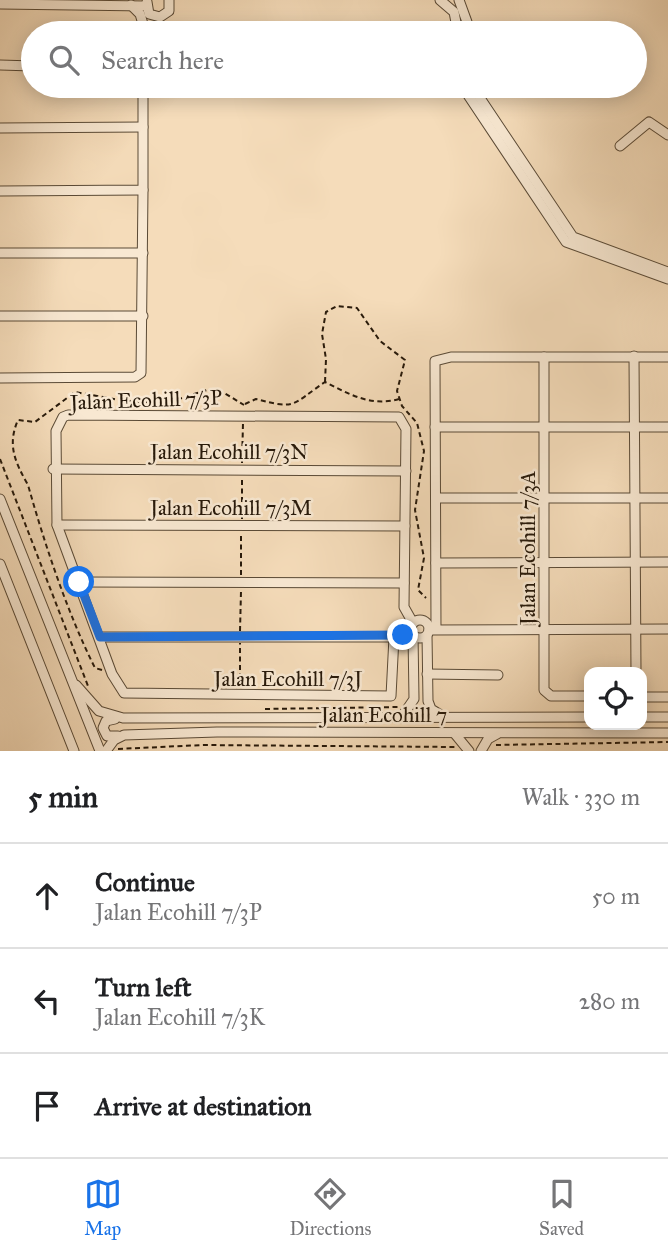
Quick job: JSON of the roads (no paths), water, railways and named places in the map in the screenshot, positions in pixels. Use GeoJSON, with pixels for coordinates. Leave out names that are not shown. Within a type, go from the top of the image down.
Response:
{"type":"FeatureCollection","features":[{"type":"Feature","properties":{"kind":"street"},"geometry":{"type":"LineString","coordinates":[[0,4],[131,3],[148,7],[160,17],[166,14],[169,0]]}},
{"type":"Feature","properties":{"kind":"street"},"geometry":{"type":"LineString","coordinates":[[440,0],[454,12],[456,21]]}},
{"type":"Feature","properties":{"kind":"street"},"geometry":{"type":"LineString","coordinates":[[459,0],[467,21]]}},
{"type":"Feature","properties":{"kind":"street"},"geometry":{"type":"LineString","coordinates":[[131,3],[140,14],[141,21]]}},
{"type":"Feature","properties":{"kind":"street"},"geometry":{"type":"LineString","coordinates":[[0,65],[21,66]]}},
{"type":"Feature","properties":{"kind":"street"},"geometry":{"type":"LineString","coordinates":[[0,378],[135,377],[141,373],[144,316],[143,98]]}},
{"type":"Feature","properties":{"kind":"street"},"geometry":{"type":"LineString","coordinates":[[471,98],[566,242],[668,279]]}},
{"type":"Feature","properties":{"kind":"street"},"geometry":{"type":"LineString","coordinates":[[480,98],[573,237],[668,272]]}},
{"type":"Feature","properties":{"kind":"street"},"geometry":{"type":"LineString","coordinates":[[620,146],[649,122],[668,135]]}},
{"type":"Feature","properties":{"kind":"street"},"geometry":{"type":"LineString","coordinates":[[0,128],[144,127]]}},
{"type":"Feature","properties":{"kind":"street"},"geometry":{"type":"LineString","coordinates":[[0,191],[143,190]]}},
{"type":"Feature","properties":{"kind":"street"},"geometry":{"type":"LineString","coordinates":[[0,253],[143,253]]}},
{"type":"Feature","properties":{"kind":"street"},"geometry":{"type":"LineString","coordinates":[[0,316],[144,316]]}},
{"type":"Feature","properties":{"kind":"street"},"geometry":{"type":"LineString","coordinates":[[634,356],[636,667]]}},
{"type":"Feature","properties":{"kind":"street"},"geometry":{"type":"LineString","coordinates":[[445,718],[431,709],[427,674],[436,563],[435,361],[451,357],[668,357]]}},
{"type":"Feature","properties":{"kind":"street","name":"Jalan Ecohill 7/3A"},"geometry":{"type":"LineString","coordinates":[[544,357],[546,629],[543,677],[547,694],[584,696]]}},
{"type":"Feature","properties":{"kind":"street","name":"Jalan Ecohill 7/3P"},"geometry":{"type":"LineString","coordinates":[[124,693],[112,674],[57,526],[54,469],[56,431],[63,417],[243,411],[395,416],[401,419],[406,429],[406,471]]}},
{"type":"Feature","properties":{"kind":"street"},"geometry":{"type":"LineString","coordinates":[[435,427],[668,427]]}},
{"type":"Feature","properties":{"kind":"street","name":"Jalan Ecohill 7/3N"},"geometry":{"type":"LineString","coordinates":[[54,469],[406,471]]}},
{"type":"Feature","properties":{"kind":"street"},"geometry":{"type":"LineString","coordinates":[[401,718],[411,706],[412,630],[404,607],[406,471]]}},
{"type":"Feature","properties":{"kind":"street"},"geometry":{"type":"LineString","coordinates":[[437,498],[668,498]]}},
{"type":"Feature","properties":{"kind":"street"},"geometry":{"type":"LineString","coordinates":[[0,499],[100,751]]}},
{"type":"Feature","properties":{"kind":"street","name":"Jalan Ecohill 7/3M"},"geometry":{"type":"LineString","coordinates":[[57,526],[405,526]]}},
{"type":"Feature","properties":{"kind":"street"},"geometry":{"type":"LineString","coordinates":[[436,563],[668,562]]}},
{"type":"Feature","properties":{"kind":"street"},"geometry":{"type":"LineString","coordinates":[[0,564],[74,751]]}},
{"type":"Feature","properties":{"kind":"street"},"geometry":{"type":"LineString","coordinates":[[79,582],[404,583]]}},
{"type":"Feature","properties":{"kind":"street"},"geometry":{"type":"LineString","coordinates":[[100,637],[394,637],[412,630],[424,620],[431,632]]}},
{"type":"Feature","properties":{"kind":"street"},"geometry":{"type":"LineString","coordinates":[[412,630],[420,639],[431,632],[668,629]]}},
{"type":"Feature","properties":{"kind":"street","name":"Jalan Ecohill 7/3J"},"geometry":{"type":"LineString","coordinates":[[124,693],[391,696],[394,637]]}},
{"type":"Feature","properties":{"kind":"street"},"geometry":{"type":"LineString","coordinates":[[427,674],[498,676]]}},
{"type":"Feature","properties":{"kind":"street","name":"Jalan Ecohill 7"},"geometry":{"type":"LineString","coordinates":[[76,685],[99,711],[123,718],[584,718]]}},
{"type":"Feature","properties":{"kind":"street"},"geometry":{"type":"LineString","coordinates":[[647,697],[668,697]]}},
{"type":"Feature","properties":{"kind":"street"},"geometry":{"type":"LineString","coordinates":[[647,717],[668,717]]}},
{"type":"Feature","properties":{"kind":"street"},"geometry":{"type":"LineString","coordinates":[[123,718],[106,721],[103,728],[107,736],[124,735]]}},
{"type":"Feature","properties":{"kind":"street","name":"Jalan Ecohill 7"},"geometry":{"type":"LineString","coordinates":[[124,735],[217,732],[668,733]]}},
{"type":"Feature","properties":{"kind":"street"},"geometry":{"type":"LineString","coordinates":[[455,733],[468,749]]}},
{"type":"Feature","properties":{"kind":"street"},"geometry":{"type":"LineString","coordinates":[[485,749],[488,739],[498,734]]}},
{"type":"Feature","properties":{"kind":"street"},"geometry":{"type":"LineString","coordinates":[[106,751],[114,740],[124,735]]}}]}
